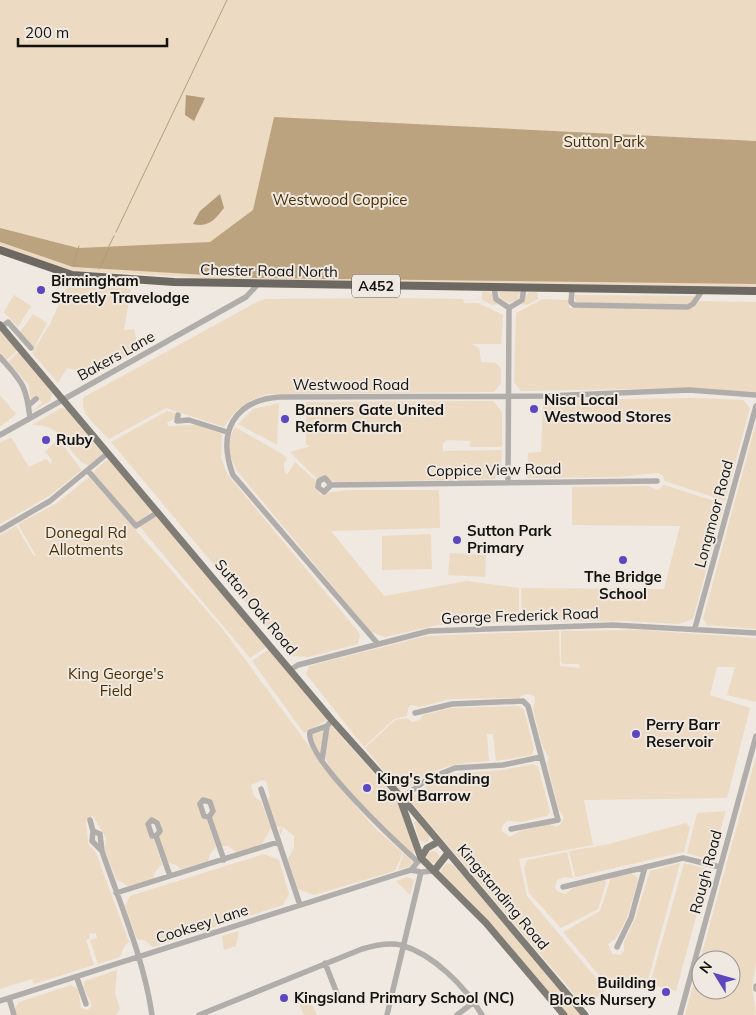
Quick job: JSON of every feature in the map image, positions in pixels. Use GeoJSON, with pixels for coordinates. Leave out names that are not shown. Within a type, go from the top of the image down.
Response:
{"type":"FeatureCollection","features":[{"type":"Feature","properties":{"kind":"highway","name":"Chester Road North"},"geometry":{"type":"LineString","coordinates":[[0,250],[72,274],[174,282],[572,290],[756,291]]}},
{"type":"Feature","properties":{"kind":"main road","name":"Sutton Oak Road"},"geometry":{"type":"LineString","coordinates":[[1,326],[290,670],[329,723]]}},
{"type":"Feature","properties":{"kind":"main road","name":"Kingstanding Road"},"geometry":{"type":"LineString","coordinates":[[329,723],[448,853],[585,1015]]}},
{"type":"Feature","properties":{"kind":"main road","name":"Kingstanding Road"},"geometry":{"type":"LineString","coordinates":[[400,799],[419,860],[434,871],[486,923],[564,1015]]}},
{"type":"Feature","properties":{"kind":"main road"},"geometry":{"type":"LineString","coordinates":[[419,860],[427,848],[438,842]]}},
{"type":"Feature","properties":{"kind":"main road"},"geometry":{"type":"LineString","coordinates":[[434,871],[448,853]]}},
{"type":"Feature","properties":{"kind":"street","name":"Bakers Lane"},"geometry":{"type":"LineString","coordinates":[[0,435],[244,298],[253,292],[254,284]]}},
{"type":"Feature","properties":{"kind":"street"},"geometry":{"type":"LineString","coordinates":[[494,288],[496,299],[509,308]]}},
{"type":"Feature","properties":{"kind":"street"},"geometry":{"type":"LineString","coordinates":[[509,308],[522,300],[524,288]]}},
{"type":"Feature","properties":{"kind":"street"},"geometry":{"type":"LineString","coordinates":[[572,290],[571,302],[574,305],[688,307],[693,304],[702,291]]}},
{"type":"Feature","properties":{"kind":"street"},"geometry":{"type":"LineString","coordinates":[[508,482],[509,308]]}},
{"type":"Feature","properties":{"kind":"street","name":"Sutton Oak Road"},"geometry":{"type":"LineString","coordinates":[[1,326],[8,322],[29,345],[20,349]]}},
{"type":"Feature","properties":{"kind":"street"},"geometry":{"type":"LineString","coordinates":[[0,357],[18,376],[26,388],[30,418]]}},
{"type":"Feature","properties":{"kind":"street","name":"Westwood Road"},"geometry":{"type":"LineString","coordinates":[[227,432],[243,409],[255,401],[267,398],[508,396],[689,390],[756,395]]}},
{"type":"Feature","properties":{"kind":"street"},"geometry":{"type":"LineString","coordinates":[[29,405],[36,399]]}},
{"type":"Feature","properties":{"kind":"street","name":"Longmoor Road"},"geometry":{"type":"LineString","coordinates":[[695,628],[756,406]]}},
{"type":"Feature","properties":{"kind":"street"},"geometry":{"type":"LineString","coordinates":[[176,419],[189,420],[227,432],[225,447],[232,475],[378,644]]}},
{"type":"Feature","properties":{"kind":"street"},"geometry":{"type":"LineString","coordinates":[[0,530],[50,501],[108,453]]}},
{"type":"Feature","properties":{"kind":"street"},"geometry":{"type":"LineString","coordinates":[[88,471],[136,526],[158,512]]}},
{"type":"Feature","properties":{"kind":"street","name":"Coppice View Road"},"geometry":{"type":"LineString","coordinates":[[331,485],[657,481]]}},
{"type":"Feature","properties":{"kind":"street","name":"George Frederick Road"},"geometry":{"type":"LineString","coordinates":[[290,670],[298,665],[438,630],[613,625],[695,628],[756,633]]}},
{"type":"Feature","properties":{"kind":"street"},"geometry":{"type":"LineString","coordinates":[[415,713],[452,704],[523,702],[528,706],[554,817],[510,829]]}},
{"type":"Feature","properties":{"kind":"street"},"geometry":{"type":"LineString","coordinates":[[322,760],[329,723]]}},
{"type":"Feature","properties":{"kind":"street","name":"Kingstanding Road"},"geometry":{"type":"LineString","coordinates":[[329,723],[310,732],[310,742],[345,790],[419,860]]}},
{"type":"Feature","properties":{"kind":"street","name":"Rough Road"},"geometry":{"type":"LineString","coordinates":[[680,1015],[756,736]]}},
{"type":"Feature","properties":{"kind":"street"},"geometry":{"type":"LineString","coordinates":[[400,799],[428,779],[455,768],[503,765],[541,757]]}},
{"type":"Feature","properties":{"kind":"street"},"geometry":{"type":"LineString","coordinates":[[261,789],[300,905]]}},
{"type":"Feature","properties":{"kind":"street"},"geometry":{"type":"LineString","coordinates":[[209,817],[224,860]]}},
{"type":"Feature","properties":{"kind":"street"},"geometry":{"type":"LineString","coordinates":[[90,820],[94,831],[92,840],[102,851]]}},
{"type":"Feature","properties":{"kind":"street"},"geometry":{"type":"LineString","coordinates":[[94,831],[100,834],[102,851],[149,992],[152,1015]]}},
{"type":"Feature","properties":{"kind":"street"},"geometry":{"type":"LineString","coordinates":[[156,836],[170,876]]}},
{"type":"Feature","properties":{"kind":"street"},"geometry":{"type":"LineString","coordinates":[[116,893],[278,842]]}},
{"type":"Feature","properties":{"kind":"street"},"geometry":{"type":"LineString","coordinates":[[564,887],[683,858],[720,867]]}},
{"type":"Feature","properties":{"kind":"street"},"geometry":{"type":"LineString","coordinates":[[411,870],[419,860]]}},
{"type":"Feature","properties":{"kind":"street"},"geometry":{"type":"LineString","coordinates":[[617,947],[631,918],[645,867]]}},
{"type":"Feature","properties":{"kind":"street","name":"Cooksey Lane"},"geometry":{"type":"LineString","coordinates":[[0,1001],[411,870],[421,872],[434,871]]}},
{"type":"Feature","properties":{"kind":"street"},"geometry":{"type":"LineString","coordinates":[[387,1015],[421,872]]}},
{"type":"Feature","properties":{"kind":"street"},"geometry":{"type":"LineString","coordinates":[[199,1015],[325,963],[376,945],[387,944],[419,952],[434,962],[474,1002],[482,1015]]}},
{"type":"Feature","properties":{"kind":"street"},"geometry":{"type":"LineString","coordinates":[[325,963],[338,996]]}},
{"type":"Feature","properties":{"kind":"street"},"geometry":{"type":"LineString","coordinates":[[77,978],[86,1004]]}},
{"type":"Feature","properties":{"kind":"street"},"geometry":{"type":"LineString","coordinates":[[8,998],[14,1015]]}},
{"type":"Feature","properties":{"kind":"street"},"geometry":{"type":"LineString","coordinates":[[457,1015],[474,1002]]}},
{"type":"Feature","properties":{"kind":"green space","name":"Sutton Park"},"geometry":{"type":"Polygon","coordinates":[[[0,0],[756,0],[756,288],[256,281],[72,271],[27,258],[0,245],[0,0]]]}},
{"type":"Feature","properties":{"kind":"green space","name":"Westwood Coppice"},"geometry":{"type":"Polygon","coordinates":[[[274,117],[756,141],[756,284],[256,278],[73,267],[0,242],[0,228],[78,248],[210,242],[253,210],[274,117]]]}},
{"type":"Feature","properties":{"kind":"green space"},"geometry":{"type":"Polygon","coordinates":[[[70,280],[131,289],[124,330],[134,329],[138,350],[87,379],[84,372],[67,368],[58,383],[32,353],[50,324],[70,280]]]}},
{"type":"Feature","properties":{"kind":"green space"},"geometry":{"type":"Polygon","coordinates":[[[482,291],[490,292],[498,304],[492,305],[482,300],[482,291]]]}},
{"type":"Feature","properties":{"kind":"green space"},"geometry":{"type":"Polygon","coordinates":[[[498,291],[521,291],[517,300],[508,303],[501,298],[498,291]]]}},
{"type":"Feature","properties":{"kind":"green space"},"geometry":{"type":"Polygon","coordinates":[[[529,292],[537,292],[538,299],[527,305],[520,304],[529,292]]]}},
{"type":"Feature","properties":{"kind":"green space"},"geometry":{"type":"Polygon","coordinates":[[[14,295],[31,306],[18,327],[4,312],[14,295]]]}},
{"type":"Feature","properties":{"kind":"green space"},"geometry":{"type":"Polygon","coordinates":[[[574,295],[695,296],[695,298],[689,304],[576,303],[574,295]]]}},
{"type":"Feature","properties":{"kind":"green space"},"geometry":{"type":"Polygon","coordinates":[[[266,299],[463,299],[464,303],[478,303],[503,315],[501,344],[472,344],[479,348],[481,362],[496,363],[501,368],[501,383],[494,392],[268,394],[242,406],[224,427],[166,408],[109,439],[86,414],[83,403],[84,397],[257,302],[266,299]]]}},
{"type":"Feature","properties":{"kind":"green space"},"geometry":{"type":"Polygon","coordinates":[[[543,299],[570,300],[569,308],[692,308],[699,301],[756,302],[756,392],[691,388],[521,391],[514,382],[516,313],[543,299]]]}},
{"type":"Feature","properties":{"kind":"green space"},"geometry":{"type":"Polygon","coordinates":[[[33,314],[47,323],[34,348],[20,332],[33,314]]]}},
{"type":"Feature","properties":{"kind":"green space"},"geometry":{"type":"Polygon","coordinates":[[[0,329],[18,350],[6,360],[0,353],[0,329]]]}},
{"type":"Feature","properties":{"kind":"green space"},"geometry":{"type":"Polygon","coordinates":[[[19,351],[52,393],[50,401],[32,412],[42,402],[38,399],[31,401],[29,385],[8,362],[19,351]]]}},
{"type":"Feature","properties":{"kind":"green space"},"geometry":{"type":"Polygon","coordinates":[[[0,395],[16,414],[0,427],[0,395]]]}},
{"type":"Feature","properties":{"kind":"green space"},"geometry":{"type":"Polygon","coordinates":[[[696,398],[743,400],[750,408],[725,501],[665,481],[663,476],[658,473],[619,477],[527,478],[528,453],[541,452],[543,400],[696,398]]]}},
{"type":"Feature","properties":{"kind":"green space"},"geometry":{"type":"Polygon","coordinates":[[[493,401],[502,412],[502,447],[470,447],[470,441],[447,440],[443,443],[443,451],[502,450],[501,472],[495,479],[338,482],[318,480],[290,452],[311,446],[306,445],[306,402],[493,401]]]}},
{"type":"Feature","properties":{"kind":"green space"},"geometry":{"type":"Polygon","coordinates":[[[279,403],[277,445],[238,424],[253,409],[279,403]]]}},
{"type":"Feature","properties":{"kind":"green space"},"geometry":{"type":"Polygon","coordinates":[[[61,408],[66,409],[103,454],[89,466],[75,455],[53,429],[32,425],[61,408]]]}},
{"type":"Feature","properties":{"kind":"green space"},"geometry":{"type":"Polygon","coordinates":[[[167,411],[175,413],[175,418],[167,423],[168,426],[197,425],[222,434],[221,457],[227,474],[357,630],[360,635],[358,644],[308,657],[290,656],[111,442],[167,411]]]}},
{"type":"Feature","properties":{"kind":"green space"},"geometry":{"type":"Polygon","coordinates":[[[756,423],[756,629],[707,625],[703,619],[756,423]]]}},
{"type":"Feature","properties":{"kind":"green space"},"geometry":{"type":"Polygon","coordinates":[[[235,427],[284,455],[287,460],[284,462],[284,470],[287,475],[295,462],[317,482],[316,489],[320,494],[347,490],[439,490],[440,528],[331,531],[384,596],[467,581],[519,588],[519,622],[438,625],[385,637],[371,632],[238,472],[232,461],[230,450],[230,438],[235,427]]]}},
{"type":"Feature","properties":{"kind":"green space"},"geometry":{"type":"Polygon","coordinates":[[[11,437],[29,467],[46,459],[51,464],[52,460],[45,452],[58,439],[82,470],[49,496],[0,524],[0,443],[11,437]]]}},
{"type":"Feature","properties":{"kind":"green space"},"geometry":{"type":"Polygon","coordinates":[[[109,458],[153,511],[136,523],[92,473],[109,458]]]}},
{"type":"Feature","properties":{"kind":"green space"},"geometry":{"type":"Polygon","coordinates":[[[89,477],[221,627],[340,788],[374,827],[403,853],[395,871],[314,895],[298,889],[288,859],[294,848],[294,836],[283,827],[281,835],[279,830],[282,827],[276,826],[267,800],[270,796],[266,781],[262,780],[251,785],[254,796],[261,802],[271,828],[262,844],[236,852],[228,846],[220,846],[212,819],[212,805],[200,801],[216,847],[210,854],[208,861],[181,869],[167,862],[159,838],[161,834],[151,819],[150,837],[154,840],[162,864],[155,872],[153,879],[128,886],[116,879],[105,850],[106,838],[93,816],[86,820],[88,843],[96,853],[129,942],[125,945],[120,957],[98,964],[90,940],[97,938],[96,933],[89,934],[90,938],[86,940],[94,965],[34,984],[32,979],[0,989],[0,535],[16,526],[34,556],[36,556],[18,524],[57,503],[89,477]]]}},
{"type":"Feature","properties":{"kind":"green space"},"geometry":{"type":"Polygon","coordinates":[[[664,485],[724,504],[693,619],[679,624],[626,621],[522,622],[521,588],[664,589],[680,526],[572,525],[572,487],[647,486],[658,490],[664,485]]]}},
{"type":"Feature","properties":{"kind":"green space"},"geometry":{"type":"Polygon","coordinates":[[[154,516],[158,516],[268,646],[250,658],[140,527],[154,516]]]}},
{"type":"Feature","properties":{"kind":"green space"},"geometry":{"type":"Polygon","coordinates":[[[431,534],[432,569],[382,570],[382,536],[431,534]]]}},
{"type":"Feature","properties":{"kind":"green space"},"geometry":{"type":"Polygon","coordinates":[[[450,553],[486,555],[485,577],[448,575],[450,553]]]}},
{"type":"Feature","properties":{"kind":"green space"},"geometry":{"type":"Polygon","coordinates":[[[640,630],[756,638],[756,702],[727,695],[735,667],[717,667],[710,695],[750,708],[727,798],[584,800],[593,845],[519,859],[527,896],[606,990],[585,1007],[412,803],[412,797],[430,783],[449,774],[503,770],[534,764],[538,767],[550,812],[547,816],[522,822],[507,821],[502,826],[502,831],[510,837],[520,831],[550,824],[556,827],[560,825],[564,817],[559,810],[547,763],[549,757],[543,748],[533,709],[534,696],[526,694],[518,698],[450,699],[420,707],[411,705],[408,708],[407,716],[394,719],[364,747],[306,674],[309,666],[426,636],[559,631],[560,666],[580,668],[579,664],[563,664],[561,662],[561,631],[640,630]]]}},
{"type":"Feature","properties":{"kind":"green space"},"geometry":{"type":"Polygon","coordinates":[[[269,649],[329,718],[327,720],[304,733],[252,661],[269,649]]]}},
{"type":"Feature","properties":{"kind":"green space"},"geometry":{"type":"Polygon","coordinates":[[[519,706],[524,710],[534,749],[532,755],[496,761],[493,734],[487,734],[489,761],[453,765],[435,771],[405,790],[399,789],[365,748],[395,720],[407,718],[412,722],[420,720],[423,715],[452,708],[519,706]]]}},
{"type":"Feature","properties":{"kind":"green space"},"geometry":{"type":"Polygon","coordinates":[[[331,725],[398,800],[414,847],[414,856],[366,809],[340,781],[331,768],[326,759],[325,751],[331,725]]]}},
{"type":"Feature","properties":{"kind":"green space"},"geometry":{"type":"Polygon","coordinates":[[[324,728],[321,752],[316,749],[311,734],[324,728]]]}},
{"type":"Feature","properties":{"kind":"green space"},"geometry":{"type":"Polygon","coordinates":[[[756,756],[756,963],[752,987],[755,1015],[685,1015],[691,993],[691,1000],[741,1000],[741,950],[703,950],[756,756]]]}},
{"type":"Feature","properties":{"kind":"green space"},"geometry":{"type":"Polygon","coordinates":[[[726,811],[713,855],[707,859],[687,853],[697,813],[726,811]]]}},
{"type":"Feature","properties":{"kind":"green space"},"geometry":{"type":"Polygon","coordinates":[[[417,821],[429,835],[429,840],[426,843],[419,840],[414,822],[417,821]]]}},
{"type":"Feature","properties":{"kind":"green space"},"geometry":{"type":"Polygon","coordinates":[[[686,823],[690,827],[684,852],[575,877],[569,851],[605,845],[686,823]]]}},
{"type":"Feature","properties":{"kind":"green space"},"geometry":{"type":"Polygon","coordinates":[[[435,851],[438,852],[438,862],[431,863],[428,862],[427,855],[428,852],[435,851]]]}},
{"type":"Feature","properties":{"kind":"green space"},"geometry":{"type":"Polygon","coordinates":[[[567,852],[573,878],[564,877],[557,880],[555,887],[557,891],[565,894],[573,888],[605,880],[606,883],[598,909],[561,928],[529,893],[524,868],[527,860],[567,852]]]}},
{"type":"Feature","properties":{"kind":"green space"},"geometry":{"type":"Polygon","coordinates":[[[404,853],[413,862],[410,866],[398,870],[404,853]]]}},
{"type":"Feature","properties":{"kind":"green space"},"geometry":{"type":"Polygon","coordinates":[[[264,854],[279,860],[289,894],[283,905],[153,947],[146,941],[137,939],[125,906],[130,896],[264,854]]]}},
{"type":"Feature","properties":{"kind":"green space"},"geometry":{"type":"Polygon","coordinates":[[[447,863],[457,869],[582,1015],[567,1015],[467,898],[441,875],[441,870],[447,863]]]}},
{"type":"Feature","properties":{"kind":"green space"},"geometry":{"type":"Polygon","coordinates":[[[680,863],[648,980],[618,980],[617,987],[614,984],[607,985],[563,932],[600,911],[611,878],[632,874],[637,877],[638,881],[626,920],[616,938],[608,944],[612,954],[620,955],[624,951],[624,942],[635,919],[650,871],[680,863]]]}},
{"type":"Feature","properties":{"kind":"green space"},"geometry":{"type":"Polygon","coordinates":[[[684,863],[704,868],[708,873],[676,991],[650,984],[684,863]]]}},
{"type":"Feature","properties":{"kind":"green space"},"geometry":{"type":"Polygon","coordinates":[[[407,877],[414,880],[410,895],[396,881],[407,877]]]}},
{"type":"Feature","properties":{"kind":"green space"},"geometry":{"type":"Polygon","coordinates":[[[239,931],[236,946],[224,950],[222,936],[239,931]]]}},
{"type":"Feature","properties":{"kind":"green space"},"geometry":{"type":"Polygon","coordinates":[[[117,970],[115,993],[120,1009],[116,1015],[16,1015],[14,1010],[19,1002],[71,985],[78,989],[81,1008],[88,1010],[92,1005],[83,987],[85,981],[117,970]]]}},
{"type":"Feature","properties":{"kind":"green space"},"geometry":{"type":"Polygon","coordinates":[[[308,996],[317,1015],[304,1015],[298,1001],[308,996]]]}},
{"type":"Feature","properties":{"kind":"shaded area"},"geometry":{"type":"Polygon","coordinates":[[[186,95],[205,98],[194,121],[185,115],[186,95]]]}},
{"type":"Feature","properties":{"kind":"shaded area"},"geometry":{"type":"Polygon","coordinates":[[[220,194],[224,208],[218,216],[207,224],[193,224],[200,211],[220,194]]]}},
{"type":"Feature","properties":{"kind":"waterway"},"geometry":{"type":"LineString","coordinates":[[116,232],[227,0]]}},
{"type":"Feature","properties":{"kind":"waterway"},"geometry":{"type":"LineString","coordinates":[[109,246],[114,236]]}},
{"type":"Feature","properties":{"kind":"waterway"},"geometry":{"type":"LineString","coordinates":[[73,264],[79,246]]}},
{"type":"Feature","properties":{"kind":"waterway"},"geometry":{"type":"LineString","coordinates":[[99,269],[109,248]]}},
{"type":"Feature","properties":{"kind":"place","name":"Birmingham Streetly Travelodge"},"geometry":{"type":"Point","coordinates":[41,290]}},
{"type":"Feature","properties":{"kind":"place","name":"Nisa Local Westwood Stores"},"geometry":{"type":"Point","coordinates":[534,409]}},
{"type":"Feature","properties":{"kind":"place","name":"Banners Gate United Reform Church"},"geometry":{"type":"Point","coordinates":[285,419]}},
{"type":"Feature","properties":{"kind":"place","name":"Ruby"},"geometry":{"type":"Point","coordinates":[46,440]}},
{"type":"Feature","properties":{"kind":"place","name":"Sutton Park Primary"},"geometry":{"type":"Point","coordinates":[457,540]}},
{"type":"Feature","properties":{"kind":"place","name":"The Bridge School"},"geometry":{"type":"Point","coordinates":[623,560]}},
{"type":"Feature","properties":{"kind":"place","name":"Perry Barr Reservoir"},"geometry":{"type":"Point","coordinates":[636,734]}},
{"type":"Feature","properties":{"kind":"place","name":"King's Standing Bowl Barrow"},"geometry":{"type":"Point","coordinates":[367,788]}},
{"type":"Feature","properties":{"kind":"place","name":"Building Blocks Nursery"},"geometry":{"type":"Point","coordinates":[666,992]}},
{"type":"Feature","properties":{"kind":"place","name":"Kingsland Primary School (NC)"},"geometry":{"type":"Point","coordinates":[284,998]}},
{"type":"Feature","properties":{"kind":"park label","name":"Donegal Rd Allotments"},"geometry":{"type":"Point","coordinates":[86,542]}},
{"type":"Feature","properties":{"kind":"park label","name":"King George's Field"},"geometry":{"type":"Point","coordinates":[116,682]}}]}
